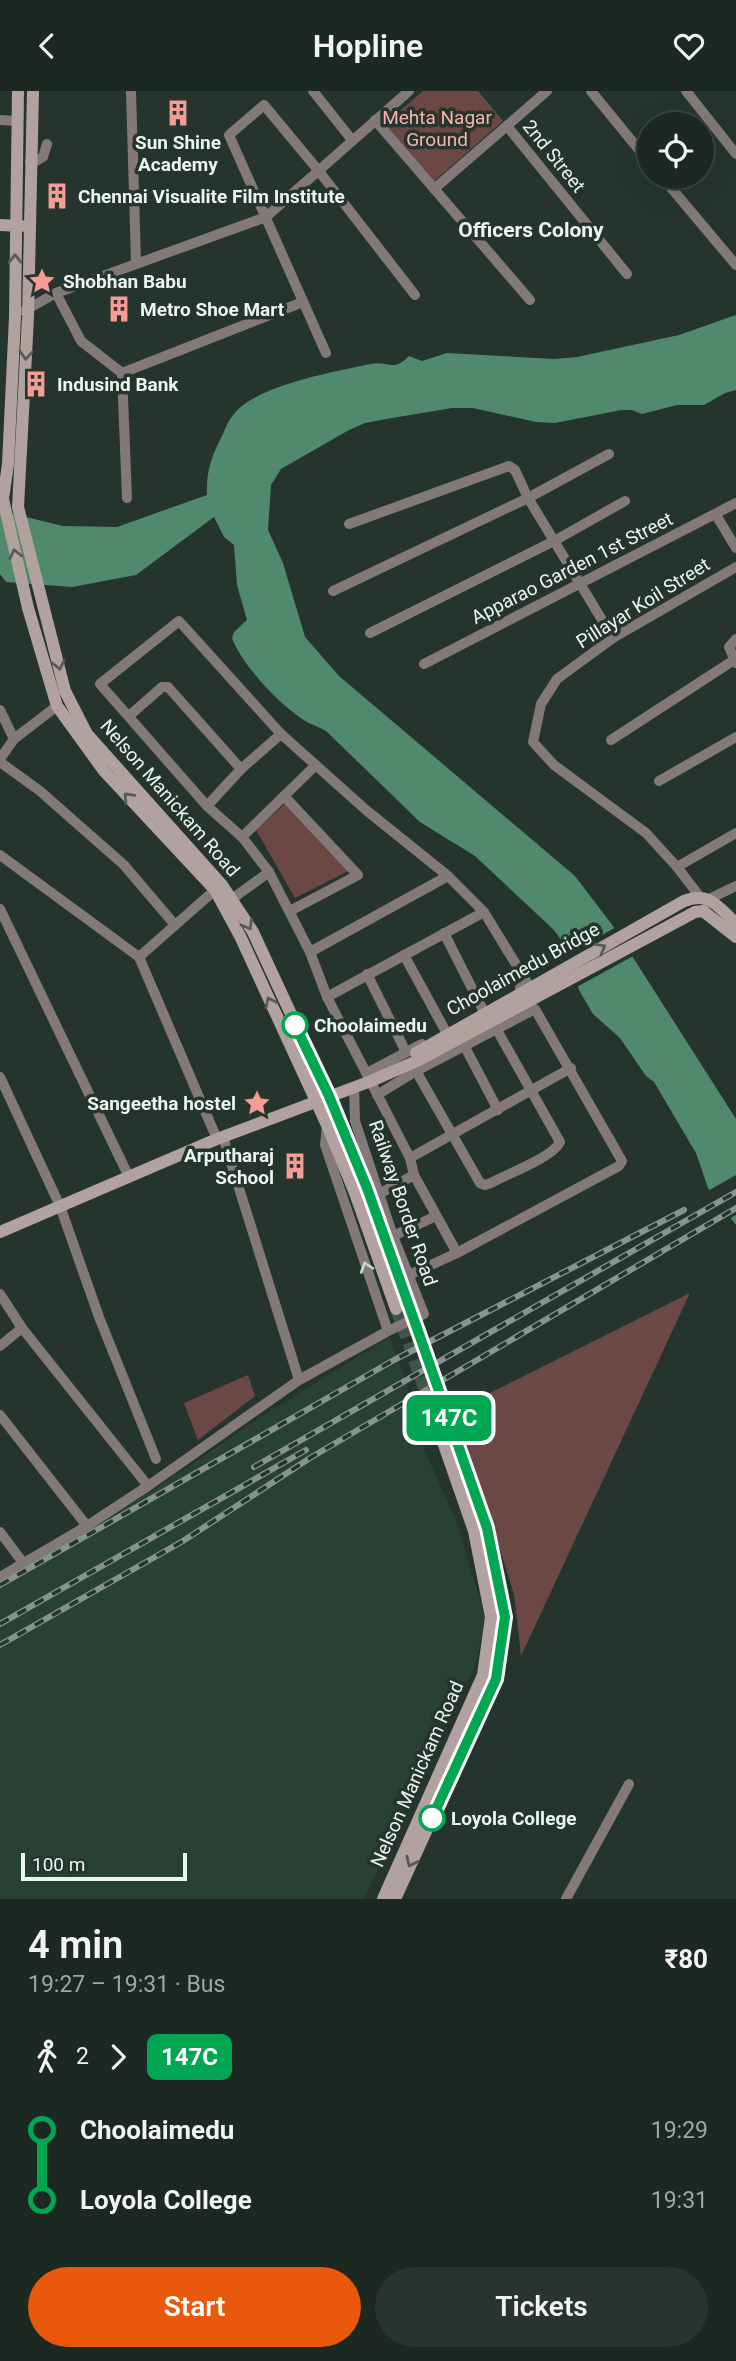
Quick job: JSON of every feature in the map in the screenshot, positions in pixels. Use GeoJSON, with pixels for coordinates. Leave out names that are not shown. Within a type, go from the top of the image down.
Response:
{"type":"FeatureCollection","features":[{"type":"Feature","properties":{"kind":"main road","name":"Nelson Manickam Road"},"geometry":{"type":"LineString","coordinates":[[18,91],[16,121],[22,226],[28,309],[18,507],[65,691],[87,734],[222,885],[253,932],[329,1096],[367,1188],[403,1307],[327,1125],[241,938],[215,890],[104,771],[57,706],[28,608],[3,499],[8,464],[15,317],[22,226],[30,161],[33,91]]}},
{"type":"Feature","properties":{"kind":"main road"},"geometry":{"type":"LineString","coordinates":[[0,226],[22,226]]}},
{"type":"Feature","properties":{"kind":"main road"},"geometry":{"type":"LineString","coordinates":[[679,912],[705,898],[736,923]]}},
{"type":"Feature","properties":{"kind":"main road"},"geometry":{"type":"LineString","coordinates":[[679,912],[703,911],[736,937]]}},
{"type":"Feature","properties":{"kind":"main road","name":"Choolaimedu Bridge"},"geometry":{"type":"LineString","coordinates":[[0,1232],[220,1138],[354,1088],[369,1077],[419,1060],[544,986],[679,912]]}},
{"type":"Feature","properties":{"kind":"main road"},"geometry":{"type":"LineString","coordinates":[[448,1437],[474,1531],[491,1617],[491,1665]]}},
{"type":"Feature","properties":{"kind":"main road","name":"Nelson Manickam Road"},"geometry":{"type":"LineString","coordinates":[[383,1899],[483,1675],[491,1665]]}},
{"type":"Feature","properties":{"kind":"main road","name":"Nelson Manickam Road"},"geometry":{"type":"LineString","coordinates":[[395,1899],[496,1679],[491,1665]]}},
{"type":"Feature","properties":{"kind":"street"},"geometry":{"type":"LineString","coordinates":[[131,91],[136,263]]}},
{"type":"Feature","properties":{"kind":"street"},"geometry":{"type":"LineString","coordinates":[[313,91],[352,140]]}},
{"type":"Feature","properties":{"kind":"street"},"geometry":{"type":"LineString","coordinates":[[434,189],[547,91]]}},
{"type":"Feature","properties":{"kind":"street"},"geometry":{"type":"LineString","coordinates":[[591,91],[637,147]]}},
{"type":"Feature","properties":{"kind":"street"},"geometry":{"type":"LineString","coordinates":[[686,91],[736,153]]}},
{"type":"Feature","properties":{"kind":"street"},"geometry":{"type":"LineString","coordinates":[[15,317],[56,293],[266,217],[404,93]]}},
{"type":"Feature","properties":{"kind":"street"},"geometry":{"type":"LineString","coordinates":[[326,353],[229,135],[264,106],[318,170],[415,295]]}},
{"type":"Feature","properties":{"kind":"street"},"geometry":{"type":"LineString","coordinates":[[0,120],[16,121]]}},
{"type":"Feature","properties":{"kind":"street"},"geometry":{"type":"LineString","coordinates":[[375,120],[530,300]]}},
{"type":"Feature","properties":{"kind":"street","name":"2nd Street"},"geometry":{"type":"LineString","coordinates":[[507,126],[627,274]]}},
{"type":"Feature","properties":{"kind":"street"},"geometry":{"type":"LineString","coordinates":[[30,161],[43,157],[47,144]]}},
{"type":"Feature","properties":{"kind":"street"},"geometry":{"type":"LineString","coordinates":[[672,189],[736,265]]}},
{"type":"Feature","properties":{"kind":"street"},"geometry":{"type":"LineString","coordinates":[[56,293],[81,341],[122,373],[127,498]]}},
{"type":"Feature","properties":{"kind":"street"},"geometry":{"type":"LineString","coordinates":[[122,373],[303,302]]}},
{"type":"Feature","properties":{"kind":"street"},"geometry":{"type":"LineString","coordinates":[[333,591],[528,498],[609,454]]}},
{"type":"Feature","properties":{"kind":"street"},"geometry":{"type":"LineString","coordinates":[[349,524],[509,466],[515,470],[528,498],[613,638]]}},
{"type":"Feature","properties":{"kind":"street"},"geometry":{"type":"LineString","coordinates":[[370,633],[554,541],[625,501]]}},
{"type":"Feature","properties":{"kind":"street","name":"Apparao Garden 1st Street"},"geometry":{"type":"LineString","coordinates":[[424,664],[736,503]]}},
{"type":"Feature","properties":{"kind":"street"},"geometry":{"type":"LineString","coordinates":[[716,515],[736,548]]}},
{"type":"Feature","properties":{"kind":"street","name":"Pillayar Koil Street"},"geometry":{"type":"LineString","coordinates":[[677,867],[646,834],[554,765],[533,742],[541,704],[557,679],[613,638],[736,567]]}},
{"type":"Feature","properties":{"kind":"street"},"geometry":{"type":"LineString","coordinates":[[369,1077],[406,1052],[528,984],[484,912],[447,876],[366,810],[281,734],[179,621],[100,684],[207,806],[242,838],[269,872],[310,952],[327,997],[410,1158],[414,1175],[457,1254]]}},
{"type":"Feature","properties":{"kind":"street"},"geometry":{"type":"LineString","coordinates":[[611,740],[735,661],[729,647],[733,640]]}},
{"type":"Feature","properties":{"kind":"street"},"geometry":{"type":"LineString","coordinates":[[129,716],[162,687],[168,687],[241,769]]}},
{"type":"Feature","properties":{"kind":"street"},"geometry":{"type":"LineString","coordinates":[[57,706],[14,739],[0,761],[40,791],[124,865],[175,925]]}},
{"type":"Feature","properties":{"kind":"street"},"geometry":{"type":"LineString","coordinates":[[0,710],[14,739]]}},
{"type":"Feature","properties":{"kind":"street"},"geometry":{"type":"LineString","coordinates":[[207,806],[241,769],[281,734]]}},
{"type":"Feature","properties":{"kind":"street"},"geometry":{"type":"LineString","coordinates":[[659,781],[736,737]]}},
{"type":"Feature","properties":{"kind":"street"},"geometry":{"type":"LineString","coordinates":[[242,838],[316,765]]}},
{"type":"Feature","properties":{"kind":"street"},"geometry":{"type":"LineString","coordinates":[[284,796],[358,875],[290,911]]}},
{"type":"Feature","properties":{"kind":"street"},"geometry":{"type":"LineString","coordinates":[[705,898],[677,867],[736,833]]}},
{"type":"Feature","properties":{"kind":"street"},"geometry":{"type":"LineString","coordinates":[[0,855],[139,957],[220,1138],[299,1380]]}},
{"type":"Feature","properties":{"kind":"street"},"geometry":{"type":"LineString","coordinates":[[232,899],[269,872]]}},
{"type":"Feature","properties":{"kind":"street"},"geometry":{"type":"LineString","coordinates":[[310,952],[447,876]]}},
{"type":"Feature","properties":{"kind":"street"},"geometry":{"type":"LineString","coordinates":[[705,898],[736,886]]}},
{"type":"Feature","properties":{"kind":"street"},"geometry":{"type":"LineString","coordinates":[[139,957],[215,890]]}},
{"type":"Feature","properties":{"kind":"street"},"geometry":{"type":"LineString","coordinates":[[703,911],[705,898]]}},
{"type":"Feature","properties":{"kind":"street"},"geometry":{"type":"LineString","coordinates":[[0,909],[130,1177]]}},
{"type":"Feature","properties":{"kind":"street"},"geometry":{"type":"LineString","coordinates":[[327,997],[484,912]]}},
{"type":"Feature","properties":{"kind":"street"},"geometry":{"type":"LineString","coordinates":[[444,933],[483,1010]]}},
{"type":"Feature","properties":{"kind":"street"},"geometry":{"type":"LineString","coordinates":[[404,955],[445,1030]]}},
{"type":"Feature","properties":{"kind":"street"},"geometry":{"type":"LineString","coordinates":[[367,974],[406,1052]]}},
{"type":"Feature","properties":{"kind":"street"},"geometry":{"type":"LineString","coordinates":[[377,1095],[416,1071],[535,1009],[622,1161],[619,1166],[457,1254],[409,1275]]}},
{"type":"Feature","properties":{"kind":"street"},"geometry":{"type":"LineString","coordinates":[[416,1071],[480,1183],[485,1185],[546,1155],[558,1147],[560,1142],[497,1030]]}},
{"type":"Feature","properties":{"kind":"street"},"geometry":{"type":"LineString","coordinates":[[465,1047],[499,1110]]}},
{"type":"Feature","properties":{"kind":"street"},"geometry":{"type":"LineString","coordinates":[[410,1158],[571,1068]]}},
{"type":"Feature","properties":{"kind":"street"},"geometry":{"type":"LineString","coordinates":[[0,1077],[60,1206],[99,1317],[156,1459]]}},
{"type":"Feature","properties":{"kind":"street","name":"Railway Border Road"},"geometry":{"type":"LineString","coordinates":[[0,1577],[87,1526],[148,1486],[299,1380],[424,1314],[393,1236],[355,1121],[354,1088]]}},
{"type":"Feature","properties":{"kind":"street"},"geometry":{"type":"LineString","coordinates":[[327,1125],[326,1146],[388,1331]]}},
{"type":"Feature","properties":{"kind":"street"},"geometry":{"type":"LineString","coordinates":[[379,1194],[414,1175]]}},
{"type":"Feature","properties":{"kind":"street"},"geometry":{"type":"LineString","coordinates":[[393,1236],[436,1216]]}},
{"type":"Feature","properties":{"kind":"street"},"geometry":{"type":"LineString","coordinates":[[0,1294],[22,1328],[148,1486]]}},
{"type":"Feature","properties":{"kind":"street"},"geometry":{"type":"LineString","coordinates":[[0,1346],[22,1328]]}},
{"type":"Feature","properties":{"kind":"street"},"geometry":{"type":"LineString","coordinates":[[0,1415],[87,1526]]}},
{"type":"Feature","properties":{"kind":"street"},"geometry":{"type":"LineString","coordinates":[[0,1532],[24,1564]]}},
{"type":"Feature","properties":{"kind":"street"},"geometry":{"type":"LineString","coordinates":[[566,1899],[629,1784]]}},
{"type":"Feature","properties":{"kind":"shaded area"},"geometry":{"type":"Polygon","coordinates":[[[736,315],[736,390],[704,405],[677,405],[642,414],[621,410],[555,423],[536,422],[473,408],[452,408],[365,423],[281,469],[271,485],[268,530],[283,563],[305,637],[339,676],[575,876],[613,926],[736,1119],[736,1225],[708,1188],[696,1153],[654,1082],[646,1076],[620,1038],[593,1014],[579,990],[568,949],[553,929],[475,856],[420,822],[326,731],[289,709],[245,661],[232,638],[234,632],[247,620],[237,585],[234,545],[224,537],[214,517],[136,575],[72,587],[6,582],[0,574],[0,508],[5,512],[63,526],[117,527],[207,495],[208,472],[230,419],[245,404],[260,395],[297,381],[376,363],[394,365],[409,356],[422,361],[447,353],[555,359],[577,357],[679,335],[736,315]]]}},
{"type":"Feature","properties":{"kind":"shaded area","name":"Loyola College"},"geometry":{"type":"Polygon","coordinates":[[[390,1337],[413,1404],[415,1429],[457,1523],[485,1617],[476,1663],[364,1899],[0,1899],[0,1582],[152,1491],[264,1415],[390,1337]]]}},
{"type":"Feature","properties":{"kind":"green space","name":"Mehta Nagar Ground"},"geometry":{"type":"Polygon","coordinates":[[[423,91],[478,91],[503,121],[433,182],[385,124],[423,91]]]}},
{"type":"Feature","properties":{"kind":"green space"},"geometry":{"type":"Polygon","coordinates":[[[288,801],[350,870],[295,898],[256,830],[288,801]]]}},
{"type":"Feature","properties":{"kind":"green space"},"geometry":{"type":"Polygon","coordinates":[[[690,1293],[521,1656],[514,1594],[456,1410],[690,1293]]]}},
{"type":"Feature","properties":{"kind":"green space"},"geometry":{"type":"Polygon","coordinates":[[[248,1375],[255,1396],[198,1440],[184,1403],[248,1375]]]}},
{"type":"Feature","properties":{"kind":"pier"},"geometry":{"type":"Polygon","coordinates":[[[618,926],[637,954],[575,988],[567,955],[618,926]]]}},
{"type":"Feature","properties":{"kind":"pier"},"geometry":{"type":"Polygon","coordinates":[[[736,1175],[736,1215],[727,1220],[706,1192],[736,1175]]]}},
{"type":"Feature","properties":{"kind":"tunnel"},"geometry":{"type":"LineString","coordinates":[[409,1305],[455,1435]]}},
{"type":"Feature","properties":{"kind":"tunnel"},"geometry":{"type":"LineString","coordinates":[[396,1309],[442,1439]]}},
{"type":"Feature","properties":{"kind":"railway"},"geometry":{"type":"LineString","coordinates":[[254,1467],[736,1192]]}},
{"type":"Feature","properties":{"kind":"railway"},"geometry":{"type":"LineString","coordinates":[[0,1645],[183,1541],[310,1458],[736,1208]]}},
{"type":"Feature","properties":{"kind":"railway"},"geometry":{"type":"LineString","coordinates":[[0,1585],[394,1360],[684,1210]]}},
{"type":"Feature","properties":{"kind":"railway"},"geometry":{"type":"LineString","coordinates":[[0,1624],[306,1450]]}},
{"type":"Feature","properties":{"kind":"bus line","name":"147C"},"geometry":{"type":"LineString","coordinates":[[295,1025],[329,1096],[367,1188],[418,1331],[487,1528],[505,1617],[496,1679],[432,1818]]}},
{"type":"Feature","properties":{"kind":"place","name":"Sun Shine Academy"},"geometry":{"type":"Point","coordinates":[178,113]}},
{"type":"Feature","properties":{"kind":"place","name":"Chennai Visualite Film Institute"},"geometry":{"type":"Point","coordinates":[57,196]}},
{"type":"Feature","properties":{"kind":"place","name":"Shobhan Babu"},"geometry":{"type":"Point","coordinates":[42,281]}},
{"type":"Feature","properties":{"kind":"place","name":"Metro Shoe Mart"},"geometry":{"type":"Point","coordinates":[119,309]}},
{"type":"Feature","properties":{"kind":"place","name":"Indusind Bank"},"geometry":{"type":"Point","coordinates":[36,384]}},
{"type":"Feature","properties":{"kind":"place","name":"Choolaimedu"},"geometry":{"type":"Point","coordinates":[295,1025]}},
{"type":"Feature","properties":{"kind":"place","name":"Sangeetha hostel"},"geometry":{"type":"Point","coordinates":[257,1103]}},
{"type":"Feature","properties":{"kind":"place","name":"Arputharaj School"},"geometry":{"type":"Point","coordinates":[295,1166]}},
{"type":"Feature","properties":{"kind":"place","name":"Loyola College"},"geometry":{"type":"Point","coordinates":[432,1818]}},
{"type":"Feature","properties":{"kind":"district","name":"Officers Colony"},"geometry":{"type":"Point","coordinates":[531,230]}}]}
